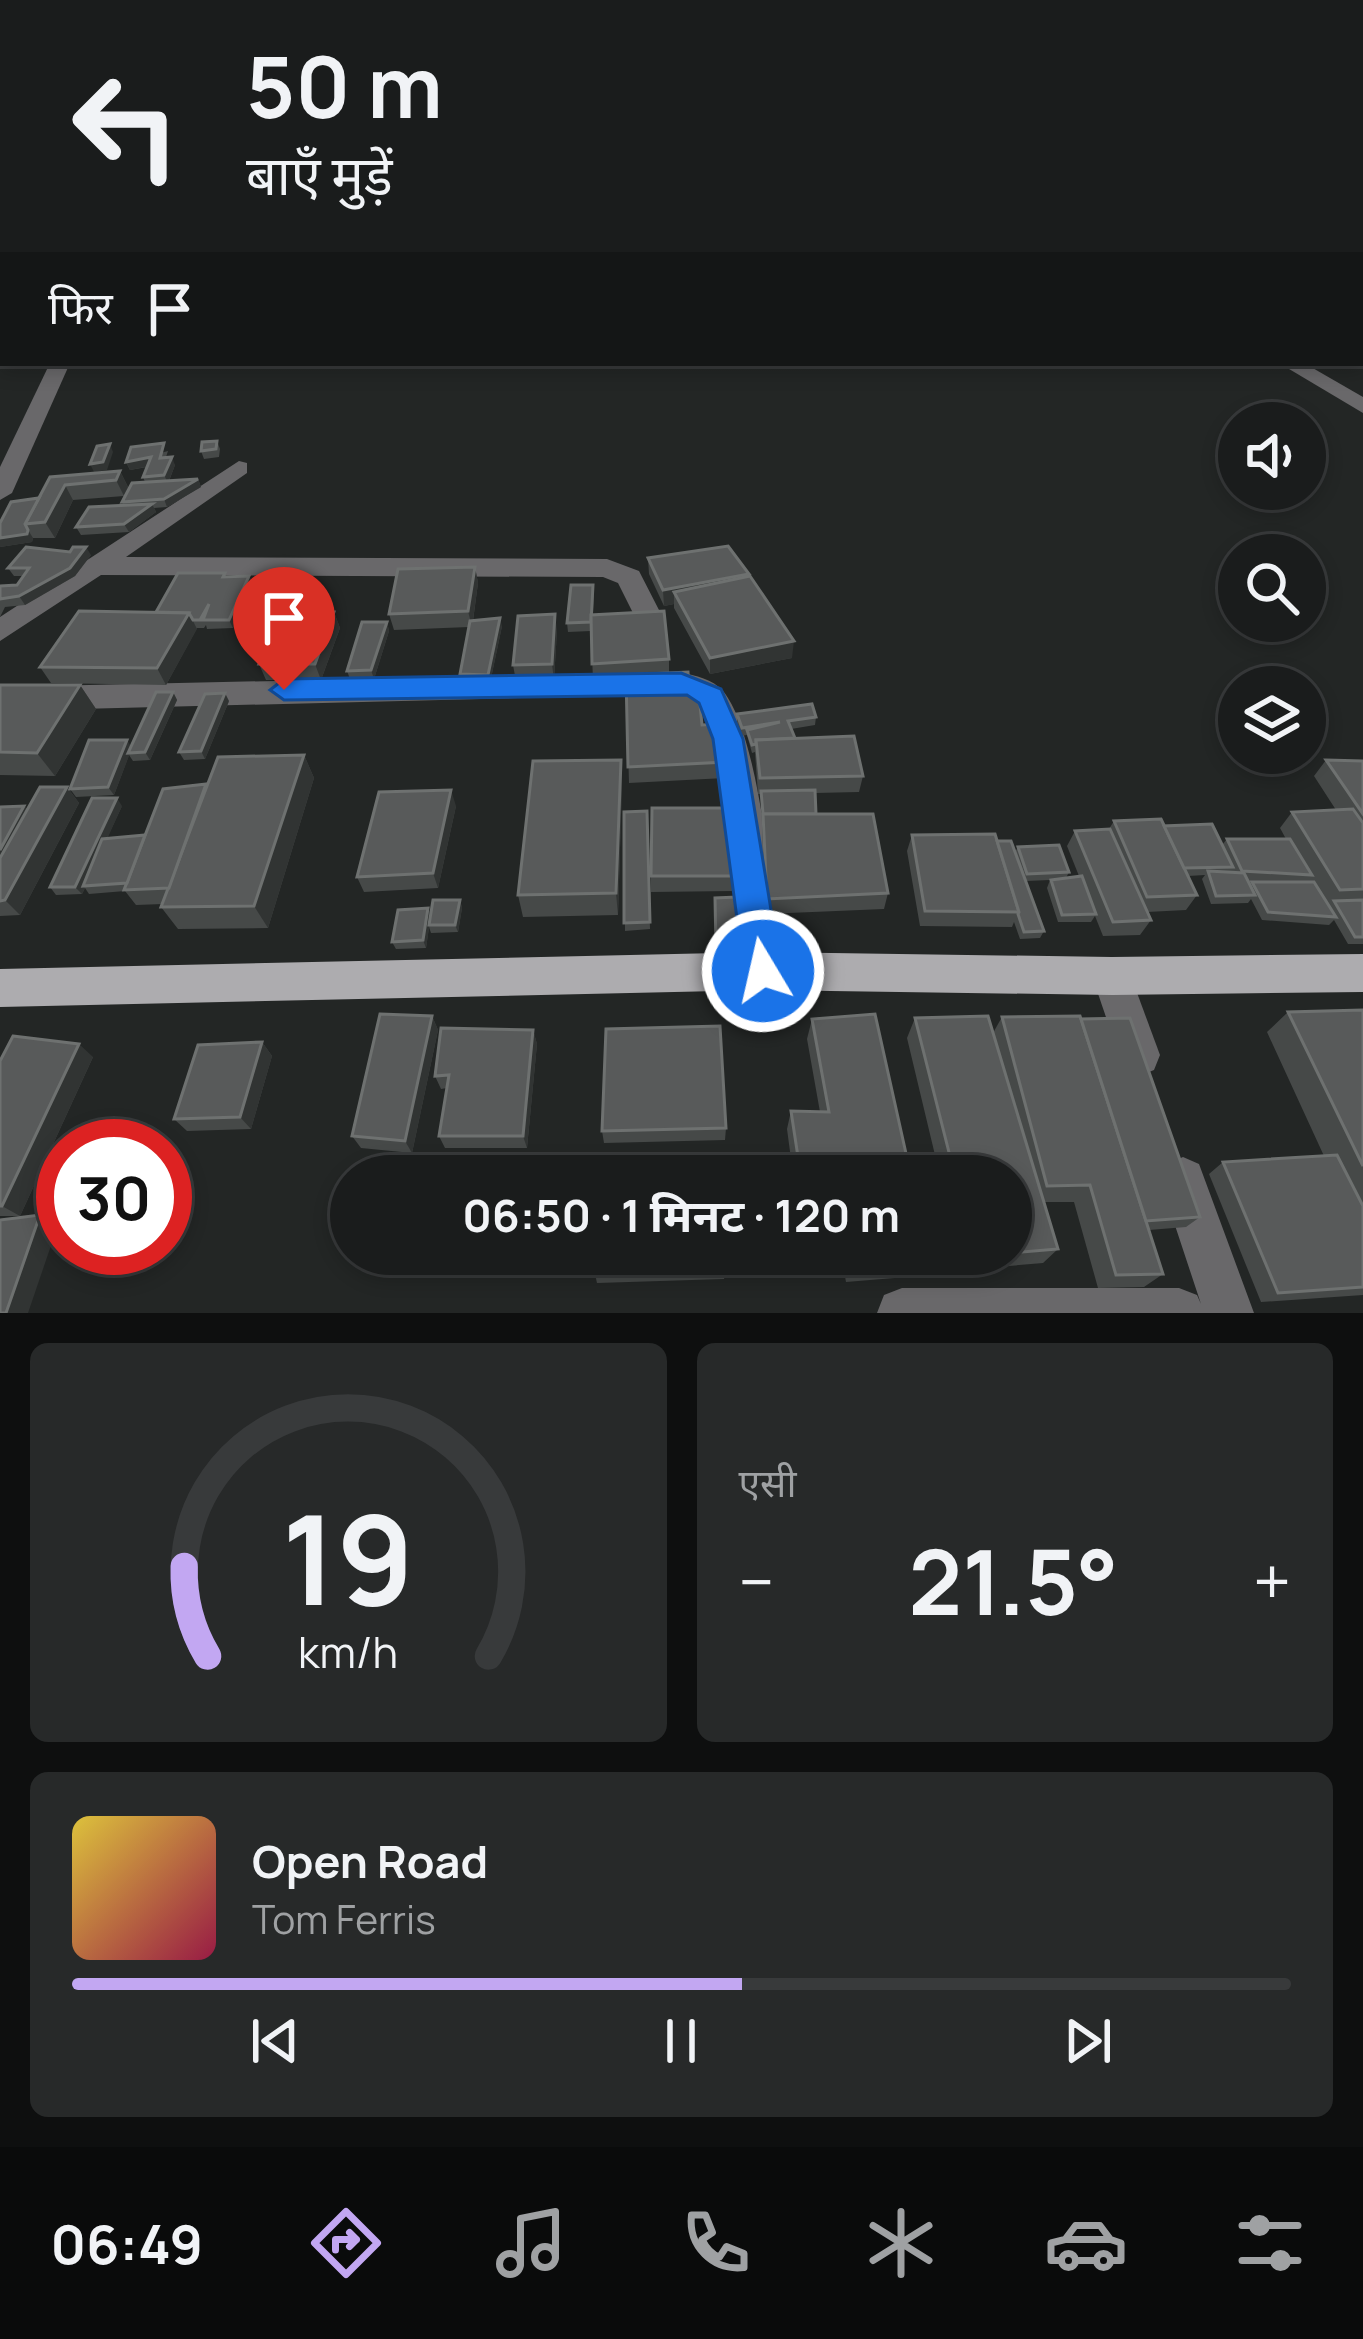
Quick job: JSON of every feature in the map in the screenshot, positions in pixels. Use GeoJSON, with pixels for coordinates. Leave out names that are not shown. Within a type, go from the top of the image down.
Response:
{"type":"FeatureCollection","features":[{"type":"Feature","properties":{"kind":"main road"},"geometry":{"type":"LineString","coordinates":[[0,988],[763,971],[1112,976],[1363,973]]}},
{"type":"Feature","properties":{"kind":"street"},"geometry":{"type":"LineString","coordinates":[[0,493],[60,366]]}},
{"type":"Feature","properties":{"kind":"street"},"geometry":{"type":"LineString","coordinates":[[1294,366],[1363,406]]}},
{"type":"Feature","properties":{"kind":"street"},"geometry":{"type":"LineString","coordinates":[[0,631],[239,468]]}},
{"type":"Feature","properties":{"kind":"street"},"geometry":{"type":"LineString","coordinates":[[94,566],[607,568],[629,577],[645,610]]}},
{"type":"Feature","properties":{"kind":"street"},"geometry":{"type":"LineString","coordinates":[[0,699],[198,691],[681,683],[696,687],[711,697],[728,739],[763,971]]}},
{"type":"Feature","properties":{"kind":"street"},"geometry":{"type":"LineString","coordinates":[[1112,976],[1151,1088]]}},
{"type":"Feature","properties":{"kind":"street"},"geometry":{"type":"LineString","coordinates":[[1166,1133],[1229,1313]]}},
{"type":"Feature","properties":{"kind":"street"},"geometry":{"type":"LineString","coordinates":[[902,1313],[1179,1313]]}},
{"type":"Feature","properties":{"kind":"building"},"geometry":{"type":"Polygon","coordinates":[[[217,441],[216,449],[201,451],[202,442],[217,441]]]}},
{"type":"Feature","properties":{"kind":"building"},"geometry":{"type":"Polygon","coordinates":[[[164,443],[160,458],[172,457],[164,475],[143,477],[151,457],[126,462],[131,447],[164,443]]]}},
{"type":"Feature","properties":{"kind":"building"},"geometry":{"type":"Polygon","coordinates":[[[110,444],[103,462],[90,464],[97,446],[110,444]]]}},
{"type":"Feature","properties":{"kind":"building"},"geometry":{"type":"Polygon","coordinates":[[[120,471],[116,480],[65,485],[45,522],[25,524],[50,477],[120,471]]]}},
{"type":"Feature","properties":{"kind":"building"},"geometry":{"type":"Polygon","coordinates":[[[198,479],[164,499],[122,502],[132,483],[198,479]]]}},
{"type":"Feature","properties":{"kind":"building"},"geometry":{"type":"Polygon","coordinates":[[[39,498],[25,524],[27,534],[0,538],[0,523],[11,502],[39,498]]]}},
{"type":"Feature","properties":{"kind":"building"},"geometry":{"type":"Polygon","coordinates":[[[152,504],[124,524],[76,527],[89,507],[152,504]]]}},
{"type":"Feature","properties":{"kind":"building"},"geometry":{"type":"Polygon","coordinates":[[[728,546],[749,574],[663,590],[648,558],[728,546]]]}},
{"type":"Feature","properties":{"kind":"building"},"geometry":{"type":"Polygon","coordinates":[[[26,547],[70,552],[73,547],[86,547],[70,568],[19,596],[0,599],[0,586],[17,585],[29,568],[8,568],[26,547]]]}},
{"type":"Feature","properties":{"kind":"building"},"geometry":{"type":"Polygon","coordinates":[[[475,567],[468,611],[389,614],[398,569],[475,567]]]}},
{"type":"Feature","properties":{"kind":"building"},"geometry":{"type":"Polygon","coordinates":[[[178,573],[249,576],[229,620],[203,620],[209,604],[200,620],[193,620],[189,613],[156,612],[178,573]]]}},
{"type":"Feature","properties":{"kind":"building"},"geometry":{"type":"Polygon","coordinates":[[[750,576],[794,641],[710,658],[674,592],[750,576]]]}},
{"type":"Feature","properties":{"kind":"building"},"geometry":{"type":"Polygon","coordinates":[[[571,585],[593,585],[591,622],[567,623],[571,585]]]}},
{"type":"Feature","properties":{"kind":"building"},"geometry":{"type":"Polygon","coordinates":[[[79,611],[189,613],[157,668],[40,667],[79,611]]]}},
{"type":"Feature","properties":{"kind":"building"},"geometry":{"type":"Polygon","coordinates":[[[664,611],[669,659],[592,664],[591,615],[664,611]]]}},
{"type":"Feature","properties":{"kind":"building"},"geometry":{"type":"Polygon","coordinates":[[[282,612],[334,612],[315,664],[259,664],[282,612]]]}},
{"type":"Feature","properties":{"kind":"building"},"geometry":{"type":"Polygon","coordinates":[[[555,614],[552,664],[513,665],[518,616],[555,614]]]}},
{"type":"Feature","properties":{"kind":"building"},"geometry":{"type":"Polygon","coordinates":[[[500,618],[488,675],[460,674],[470,621],[500,618]]]}},
{"type":"Feature","properties":{"kind":"building"},"geometry":{"type":"Polygon","coordinates":[[[362,622],[387,622],[371,670],[347,671],[362,622]]]}},
{"type":"Feature","properties":{"kind":"building"},"geometry":{"type":"Polygon","coordinates":[[[688,672],[689,685],[698,685],[702,725],[721,724],[726,762],[628,767],[626,675],[688,672]]]}},
{"type":"Feature","properties":{"kind":"building"},"geometry":{"type":"Polygon","coordinates":[[[0,685],[80,685],[37,753],[0,752],[0,685]]]}},
{"type":"Feature","properties":{"kind":"building"},"geometry":{"type":"Polygon","coordinates":[[[156,692],[173,692],[145,752],[128,753],[156,692]]]}},
{"type":"Feature","properties":{"kind":"building"},"geometry":{"type":"Polygon","coordinates":[[[225,693],[201,751],[179,752],[205,694],[225,693]]]}},
{"type":"Feature","properties":{"kind":"building"},"geometry":{"type":"Polygon","coordinates":[[[812,704],[816,717],[788,721],[795,738],[756,740],[752,745],[747,730],[780,722],[742,728],[737,714],[812,704]]]}},
{"type":"Feature","properties":{"kind":"building"},"geometry":{"type":"Polygon","coordinates":[[[854,736],[863,776],[760,778],[756,740],[854,736]]]}},
{"type":"Feature","properties":{"kind":"building"},"geometry":{"type":"Polygon","coordinates":[[[89,740],[127,740],[108,787],[70,789],[89,740]]]}},
{"type":"Feature","properties":{"kind":"building"},"geometry":{"type":"Polygon","coordinates":[[[304,755],[254,906],[161,907],[218,757],[304,755]]]}},
{"type":"Feature","properties":{"kind":"building"},"geometry":{"type":"Polygon","coordinates":[[[621,760],[616,893],[518,895],[533,761],[621,760]]]}},
{"type":"Feature","properties":{"kind":"building"},"geometry":{"type":"Polygon","coordinates":[[[1326,760],[1363,761],[1363,814],[1326,760]]]}},
{"type":"Feature","properties":{"kind":"building"},"geometry":{"type":"Polygon","coordinates":[[[206,784],[169,888],[124,890],[163,789],[206,784]]]}},
{"type":"Feature","properties":{"kind":"building"},"geometry":{"type":"Polygon","coordinates":[[[40,787],[67,787],[5,900],[0,901],[0,858],[40,787]]]}},
{"type":"Feature","properties":{"kind":"building"},"geometry":{"type":"Polygon","coordinates":[[[451,790],[433,873],[357,877],[379,792],[451,790]]]}},
{"type":"Feature","properties":{"kind":"building"},"geometry":{"type":"Polygon","coordinates":[[[815,790],[816,814],[763,814],[761,791],[815,790]]]}},
{"type":"Feature","properties":{"kind":"building"},"geometry":{"type":"Polygon","coordinates":[[[92,798],[117,798],[75,887],[50,887],[92,798]]]}},
{"type":"Feature","properties":{"kind":"building"},"geometry":{"type":"Polygon","coordinates":[[[24,806],[0,850],[0,807],[24,806]]]}},
{"type":"Feature","properties":{"kind":"building"},"geometry":{"type":"Polygon","coordinates":[[[652,808],[732,808],[735,876],[651,876],[652,808]]]}},
{"type":"Feature","properties":{"kind":"building"},"geometry":{"type":"Polygon","coordinates":[[[1353,809],[1363,823],[1363,889],[1340,890],[1292,812],[1353,809]]]}},
{"type":"Feature","properties":{"kind":"building"},"geometry":{"type":"Polygon","coordinates":[[[647,811],[650,922],[624,923],[624,812],[647,811]]]}},
{"type":"Feature","properties":{"kind":"building"},"geometry":{"type":"Polygon","coordinates":[[[763,814],[873,814],[888,893],[767,899],[763,814]]]}},
{"type":"Feature","properties":{"kind":"building"},"geometry":{"type":"Polygon","coordinates":[[[1161,819],[1197,895],[1147,897],[1114,821],[1161,819]]]}},
{"type":"Feature","properties":{"kind":"building"},"geometry":{"type":"Polygon","coordinates":[[[1212,824],[1233,867],[1184,868],[1164,826],[1212,824]]]}},
{"type":"Feature","properties":{"kind":"building"},"geometry":{"type":"Polygon","coordinates":[[[1110,829],[1151,920],[1113,922],[1075,831],[1110,829]]]}},
{"type":"Feature","properties":{"kind":"building"},"geometry":{"type":"Polygon","coordinates":[[[995,834],[1019,912],[925,911],[912,835],[995,834]]]}},
{"type":"Feature","properties":{"kind":"building"},"geometry":{"type":"Polygon","coordinates":[[[145,835],[127,883],[83,886],[102,839],[145,835]]]}},
{"type":"Feature","properties":{"kind":"building"},"geometry":{"type":"Polygon","coordinates":[[[1227,839],[1290,839],[1312,875],[1242,871],[1227,839]]]}},
{"type":"Feature","properties":{"kind":"building"},"geometry":{"type":"Polygon","coordinates":[[[997,841],[1011,841],[1044,931],[1024,932],[997,841]]]}},
{"type":"Feature","properties":{"kind":"building"},"geometry":{"type":"Polygon","coordinates":[[[1059,845],[1069,872],[1027,874],[1018,847],[1059,845]]]}},
{"type":"Feature","properties":{"kind":"building"},"geometry":{"type":"Polygon","coordinates":[[[1208,871],[1244,873],[1255,895],[1216,896],[1208,871]]]}},
{"type":"Feature","properties":{"kind":"building"},"geometry":{"type":"Polygon","coordinates":[[[1082,876],[1096,914],[1062,915],[1051,880],[1082,876]]]}},
{"type":"Feature","properties":{"kind":"building"},"geometry":{"type":"Polygon","coordinates":[[[1252,882],[1314,882],[1336,917],[1268,912],[1252,882]]]}},
{"type":"Feature","properties":{"kind":"building"},"geometry":{"type":"Polygon","coordinates":[[[737,897],[740,947],[716,947],[715,898],[737,897]]]}},
{"type":"Feature","properties":{"kind":"building"},"geometry":{"type":"Polygon","coordinates":[[[433,900],[460,900],[455,925],[429,925],[433,900]]]}},
{"type":"Feature","properties":{"kind":"building"},"geometry":{"type":"Polygon","coordinates":[[[1363,900],[1363,937],[1355,937],[1334,901],[1363,900]]]}},
{"type":"Feature","properties":{"kind":"building"},"geometry":{"type":"Polygon","coordinates":[[[428,908],[423,940],[392,942],[398,910],[428,908]]]}},
{"type":"Feature","properties":{"kind":"building"},"geometry":{"type":"Polygon","coordinates":[[[1363,1010],[1363,1166],[1288,1012],[1363,1010]]]}},
{"type":"Feature","properties":{"kind":"building"},"geometry":{"type":"Polygon","coordinates":[[[380,1014],[432,1016],[405,1141],[352,1136],[380,1014]]]}},
{"type":"Feature","properties":{"kind":"building"},"geometry":{"type":"Polygon","coordinates":[[[875,1014],[906,1155],[798,1155],[791,1111],[829,1112],[812,1019],[875,1014]]]}},
{"type":"Feature","properties":{"kind":"building"},"geometry":{"type":"Polygon","coordinates":[[[988,1016],[1030,1155],[950,1155],[915,1018],[988,1016]]]}},
{"type":"Feature","properties":{"kind":"building"},"geometry":{"type":"Polygon","coordinates":[[[1080,1016],[1163,1274],[1116,1275],[1090,1185],[1047,1186],[1002,1017],[1080,1016]]]}},
{"type":"Feature","properties":{"kind":"building"},"geometry":{"type":"Polygon","coordinates":[[[1130,1018],[1200,1217],[1146,1221],[1081,1019],[1130,1018]]]}},
{"type":"Feature","properties":{"kind":"building"},"geometry":{"type":"Polygon","coordinates":[[[720,1026],[726,1128],[602,1131],[606,1029],[720,1026]]]}},
{"type":"Feature","properties":{"kind":"building"},"geometry":{"type":"Polygon","coordinates":[[[441,1028],[533,1030],[523,1136],[439,1136],[449,1075],[435,1076],[441,1028]]]}},
{"type":"Feature","properties":{"kind":"building"},"geometry":{"type":"Polygon","coordinates":[[[13,1036],[79,1044],[43,1119],[36,1119],[36,1134],[2,1206],[0,1206],[0,1061],[13,1036]]]}},
{"type":"Feature","properties":{"kind":"building"},"geometry":{"type":"Polygon","coordinates":[[[262,1042],[240,1117],[174,1119],[198,1045],[262,1042]]]}},
{"type":"Feature","properties":{"kind":"building"},"geometry":{"type":"Polygon","coordinates":[[[1337,1155],[1363,1206],[1363,1287],[1278,1293],[1223,1162],[1337,1155]]]}},
{"type":"Feature","properties":{"kind":"building"},"geometry":{"type":"Polygon","coordinates":[[[1032,1162],[1058,1249],[1032,1251],[1032,1162]]]}},
{"type":"Feature","properties":{"kind":"building"},"geometry":{"type":"Polygon","coordinates":[[[36,1216],[6,1313],[0,1313],[0,1220],[36,1216]]]}},
{"type":"Feature","properties":{"kind":"route"},"geometry":{"type":"LineString","coordinates":[[284,690],[681,683],[696,687],[711,697],[728,739],[763,971]]}}]}
